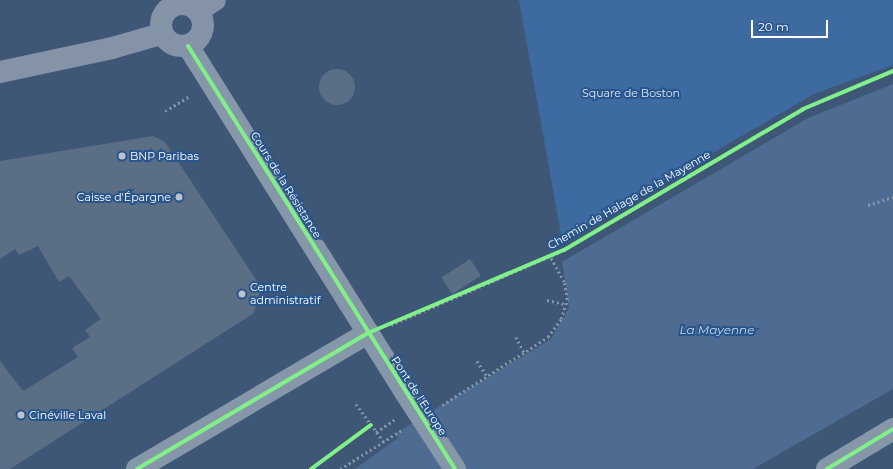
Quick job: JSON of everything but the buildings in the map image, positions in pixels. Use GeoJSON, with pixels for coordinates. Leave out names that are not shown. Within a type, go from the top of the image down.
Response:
{"type":"FeatureCollection","features":[{"type":"Feature","properties":{"kind":"main road"},"geometry":{"type":"LineString","coordinates":[[186,4],[206,6],[202,31],[188,46],[169,44],[162,34],[161,20],[168,8],[186,4]]}},
{"type":"Feature","properties":{"kind":"main road"},"geometry":{"type":"LineString","coordinates":[[0,72],[162,34]]}},
{"type":"Feature","properties":{"kind":"street","name":"Cours de la Résistance"},"geometry":{"type":"LineString","coordinates":[[188,46],[368,333]]}},
{"type":"Feature","properties":{"kind":"street","name":"Pont de l'Europe"},"geometry":{"type":"LineString","coordinates":[[368,333],[455,469]]}},
{"type":"Feature","properties":{"kind":"street"},"geometry":{"type":"LineString","coordinates":[[137,469],[368,333]]}},
{"type":"Feature","properties":{"kind":"street"},"geometry":{"type":"LineString","coordinates":[[827,469],[893,429]]}},
{"type":"Feature","properties":{"kind":"path"},"geometry":{"type":"LineString","coordinates":[[165,111],[211,84]]}},
{"type":"Feature","properties":{"kind":"path"},"geometry":{"type":"LineString","coordinates":[[868,205],[893,197]]}},
{"type":"Feature","properties":{"kind":"path"},"geometry":{"type":"LineString","coordinates":[[435,409],[548,337],[561,319],[565,304],[564,282],[550,257]]}},
{"type":"Feature","properties":{"kind":"path"},"geometry":{"type":"LineString","coordinates":[[547,300],[565,304]]}},
{"type":"Feature","properties":{"kind":"path"},"geometry":{"type":"LineString","coordinates":[[516,337],[524,352]]}},
{"type":"Feature","properties":{"kind":"path"},"geometry":{"type":"LineString","coordinates":[[477,361],[487,376]]}},
{"type":"Feature","properties":{"kind":"path"},"geometry":{"type":"LineString","coordinates":[[356,404],[384,442]]}},
{"type":"Feature","properties":{"kind":"path"},"geometry":{"type":"LineString","coordinates":[[376,432],[393,421]]}},
{"type":"Feature","properties":{"kind":"path"},"geometry":{"type":"LineString","coordinates":[[366,430],[371,425]]}},
{"type":"Feature","properties":{"kind":"path"},"geometry":{"type":"LineString","coordinates":[[340,469],[409,425]]}},
{"type":"Feature","properties":{"kind":"green space","name":"Square de Boston"},"geometry":{"type":"Polygon","coordinates":[[[519,0],[893,0],[893,65],[814,94],[562,240],[519,0]]]}},
{"type":"Feature","properties":{"kind":"water","name":"La Mayenne"},"geometry":{"type":"Polygon","coordinates":[[[893,84],[893,389],[753,469],[355,469],[398,438],[396,433],[551,339],[569,308],[562,262],[808,118],[893,84]]]}},
{"type":"Feature","properties":{"kind":"cycle path"},"geometry":{"type":"LineString","coordinates":[[188,46],[455,469]]}},
{"type":"Feature","properties":{"kind":"cycle path","name":"Chemin de Halage de la Mayenne"},"geometry":{"type":"LineString","coordinates":[[137,469],[368,333],[564,250],[803,109],[893,71]]}},
{"type":"Feature","properties":{"kind":"cycle path"},"geometry":{"type":"LineString","coordinates":[[311,469],[371,425]]}},
{"type":"Feature","properties":{"kind":"cycle path"},"geometry":{"type":"LineString","coordinates":[[827,469],[893,429]]}},
{"type":"Feature","properties":{"kind":"place","name":"BNP Paribas"},"geometry":{"type":"Point","coordinates":[122,156]}},
{"type":"Feature","properties":{"kind":"place","name":"Caisse d'Épargne"},"geometry":{"type":"Point","coordinates":[179,197]}},
{"type":"Feature","properties":{"kind":"place","name":"Centre administratif"},"geometry":{"type":"Point","coordinates":[242,294]}},
{"type":"Feature","properties":{"kind":"place","name":"Cinéville Laval"},"geometry":{"type":"Point","coordinates":[21,415]}}]}
